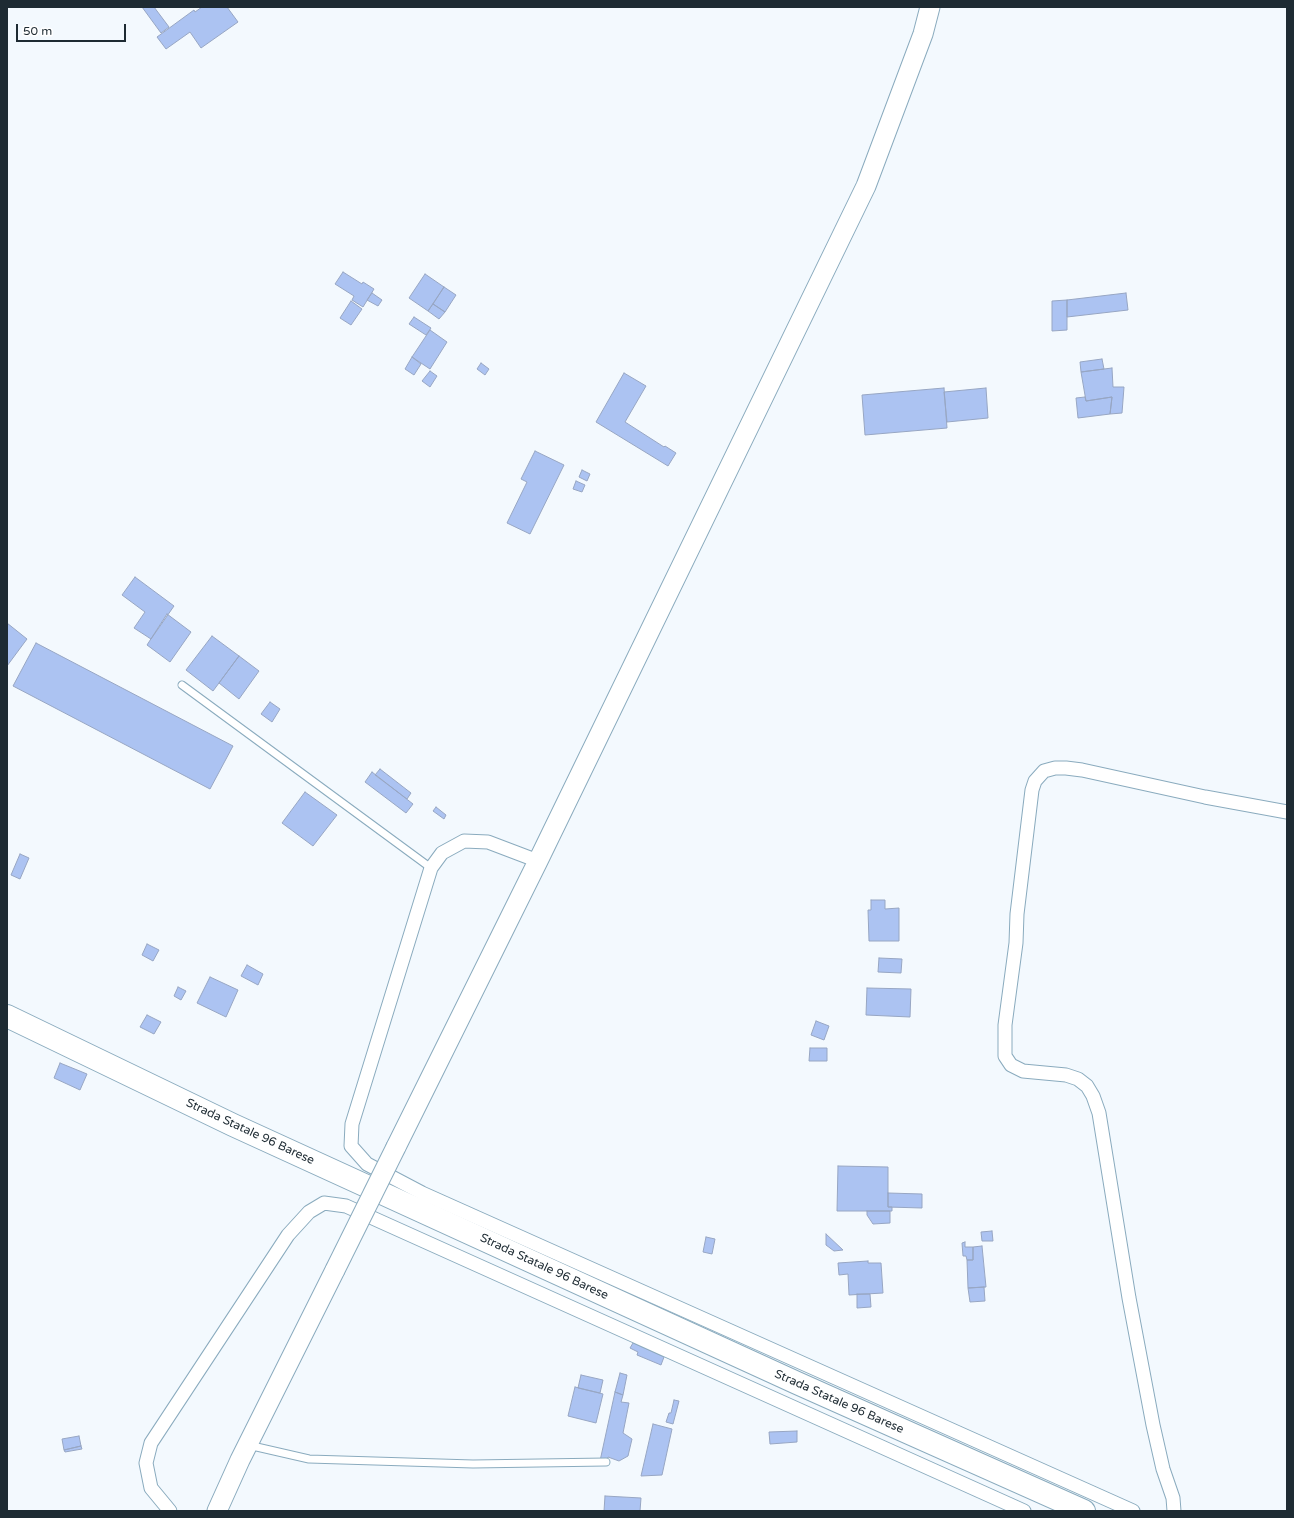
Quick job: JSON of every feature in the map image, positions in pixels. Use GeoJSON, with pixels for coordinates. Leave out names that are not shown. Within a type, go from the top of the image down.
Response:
{"type":"FeatureCollection","features":[{"type":"Feature","properties":{"kind":"highway","name":"Strada Statale 96 Barese"},"geometry":{"type":"LineString","coordinates":[[7,1016],[270,1142],[797,1383],[1084,1511]]}},
{"type":"Feature","properties":{"kind":"street"},"geometry":{"type":"LineString","coordinates":[[217,1511],[248,1444],[538,861],[866,186],[923,34],[930,7]]}},
{"type":"Feature","properties":{"kind":"street"},"geometry":{"type":"LineString","coordinates":[[1174,1511],[1173,1498],[1153,1425],[1129,1298],[1098,1113],[1093,1096],[1087,1086],[1078,1079],[1066,1075],[1023,1071],[1011,1065],[1005,1056],[1005,1025],[1016,943],[1017,914],[1032,790],[1035,781],[1044,771],[1055,768],[1066,768],[1287,812]]}},
{"type":"Feature","properties":{"kind":"street"},"geometry":{"type":"LineString","coordinates":[[538,861],[488,842],[464,841],[442,853],[431,868],[352,1124],[351,1146],[367,1164],[422,1192],[1133,1511]]}},
{"type":"Feature","properties":{"kind":"street"},"geometry":{"type":"LineString","coordinates":[[170,1511],[151,1488],[146,1462],[151,1443],[288,1235],[309,1212],[324,1203],[346,1206],[1024,1511]]}},
{"type":"Feature","properties":{"kind":"lane"},"geometry":{"type":"LineString","coordinates":[[182,685],[431,868]]}},
{"type":"Feature","properties":{"kind":"lane"},"geometry":{"type":"LineString","coordinates":[[248,1444],[309,1459],[473,1464],[606,1462]]}},
{"type":"Feature","properties":{"kind":"building"},"geometry":{"type":"Polygon","coordinates":[[[142,7],[154,7],[169,27],[161,33],[142,7]]]}},
{"type":"Feature","properties":{"kind":"building"},"geometry":{"type":"Polygon","coordinates":[[[202,7],[227,7],[238,22],[201,48],[190,32],[166,49],[157,37],[194,10],[195,12],[202,7]]]}},
{"type":"Feature","properties":{"kind":"building"},"geometry":{"type":"Polygon","coordinates":[[[343,272],[362,284],[363,282],[374,289],[363,307],[352,300],[354,296],[335,284],[343,272]]]}},
{"type":"Feature","properties":{"kind":"building"},"geometry":{"type":"Polygon","coordinates":[[[425,274],[444,287],[428,311],[409,298],[425,274]]]}},
{"type":"Feature","properties":{"kind":"building"},"geometry":{"type":"Polygon","coordinates":[[[444,287],[456,295],[445,312],[433,304],[444,287]]]}},
{"type":"Feature","properties":{"kind":"building"},"geometry":{"type":"Polygon","coordinates":[[[372,293],[382,300],[378,306],[367,300],[372,293]]]}},
{"type":"Feature","properties":{"kind":"building"},"geometry":{"type":"Polygon","coordinates":[[[1126,293],[1128,310],[1067,317],[1067,300],[1126,293]]]}},
{"type":"Feature","properties":{"kind":"building"},"geometry":{"type":"Polygon","coordinates":[[[1067,300],[1067,330],[1052,331],[1052,301],[1067,300]]]}},
{"type":"Feature","properties":{"kind":"building"},"geometry":{"type":"Polygon","coordinates":[[[351,301],[362,309],[351,325],[340,318],[351,301]]]}},
{"type":"Feature","properties":{"kind":"building"},"geometry":{"type":"Polygon","coordinates":[[[433,304],[445,312],[439,319],[428,311],[433,304]]]}},
{"type":"Feature","properties":{"kind":"building"},"geometry":{"type":"Polygon","coordinates":[[[414,317],[431,328],[426,335],[409,324],[414,317]]]}},
{"type":"Feature","properties":{"kind":"building"},"geometry":{"type":"Polygon","coordinates":[[[430,330],[447,342],[430,369],[412,357],[430,330]]]}},
{"type":"Feature","properties":{"kind":"building"},"geometry":{"type":"Polygon","coordinates":[[[412,357],[421,364],[414,375],[405,369],[412,357]]]}},
{"type":"Feature","properties":{"kind":"building"},"geometry":{"type":"Polygon","coordinates":[[[1102,359],[1104,369],[1081,372],[1080,362],[1102,359]]]}},
{"type":"Feature","properties":{"kind":"building"},"geometry":{"type":"Polygon","coordinates":[[[481,363],[489,369],[485,375],[477,369],[481,363]]]}},
{"type":"Feature","properties":{"kind":"building"},"geometry":{"type":"Polygon","coordinates":[[[1112,368],[1113,387],[1124,387],[1122,413],[1110,414],[1112,397],[1086,401],[1081,372],[1112,368]]]}},
{"type":"Feature","properties":{"kind":"building"},"geometry":{"type":"Polygon","coordinates":[[[430,371],[437,376],[430,387],[422,381],[430,371]]]}},
{"type":"Feature","properties":{"kind":"building"},"geometry":{"type":"Polygon","coordinates":[[[624,373],[646,386],[625,422],[676,453],[668,466],[596,422],[624,373]]]}},
{"type":"Feature","properties":{"kind":"building"},"geometry":{"type":"Polygon","coordinates":[[[944,388],[947,428],[865,435],[862,395],[944,388]]]}},
{"type":"Feature","properties":{"kind":"building"},"geometry":{"type":"Polygon","coordinates":[[[986,388],[988,418],[947,422],[944,392],[986,388]]]}},
{"type":"Feature","properties":{"kind":"building"},"geometry":{"type":"Polygon","coordinates":[[[1085,397],[1086,401],[1112,397],[1110,414],[1078,418],[1076,398],[1085,397]]]}},
{"type":"Feature","properties":{"kind":"building"},"geometry":{"type":"Polygon","coordinates":[[[535,451],[564,465],[530,534],[507,523],[527,482],[521,479],[535,451]]]}},
{"type":"Feature","properties":{"kind":"building"},"geometry":{"type":"Polygon","coordinates":[[[582,470],[590,474],[587,481],[579,477],[582,470]]]}},
{"type":"Feature","properties":{"kind":"building"},"geometry":{"type":"Polygon","coordinates":[[[576,481],[585,485],[582,492],[573,489],[576,481]]]}},
{"type":"Feature","properties":{"kind":"building"},"geometry":{"type":"Polygon","coordinates":[[[135,577],[174,606],[151,639],[134,628],[145,612],[122,595],[135,577]]]}},
{"type":"Feature","properties":{"kind":"building"},"geometry":{"type":"Polygon","coordinates":[[[167,614],[191,632],[170,662],[147,645],[167,614]]]}},
{"type":"Feature","properties":{"kind":"building"},"geometry":{"type":"Polygon","coordinates":[[[7,623],[27,639],[7,666],[7,623]]]}},
{"type":"Feature","properties":{"kind":"building"},"geometry":{"type":"Polygon","coordinates":[[[212,636],[239,656],[213,691],[186,670],[212,636]]]}},
{"type":"Feature","properties":{"kind":"building"},"geometry":{"type":"Polygon","coordinates":[[[36,643],[233,746],[210,789],[13,686],[36,643]]]}},
{"type":"Feature","properties":{"kind":"building"},"geometry":{"type":"Polygon","coordinates":[[[239,656],[259,671],[239,699],[219,683],[239,656]]]}},
{"type":"Feature","properties":{"kind":"building"},"geometry":{"type":"Polygon","coordinates":[[[270,702],[280,709],[272,722],[261,714],[270,702]]]}},
{"type":"Feature","properties":{"kind":"building"},"geometry":{"type":"Polygon","coordinates":[[[380,769],[411,793],[407,799],[375,775],[380,769]]]}},
{"type":"Feature","properties":{"kind":"building"},"geometry":{"type":"Polygon","coordinates":[[[372,772],[413,804],[406,813],[365,782],[372,772]]]}},
{"type":"Feature","properties":{"kind":"building"},"geometry":{"type":"Polygon","coordinates":[[[305,792],[337,815],[313,846],[282,823],[305,792]]]}},
{"type":"Feature","properties":{"kind":"building"},"geometry":{"type":"Polygon","coordinates":[[[436,807],[446,815],[444,819],[433,811],[436,807]]]}},
{"type":"Feature","properties":{"kind":"building"},"geometry":{"type":"Polygon","coordinates":[[[20,854],[29,858],[20,879],[11,875],[20,854]]]}},
{"type":"Feature","properties":{"kind":"building"},"geometry":{"type":"Polygon","coordinates":[[[871,900],[885,900],[885,909],[899,908],[899,941],[869,941],[868,910],[871,910],[871,900]]]}},
{"type":"Feature","properties":{"kind":"building"},"geometry":{"type":"Polygon","coordinates":[[[147,944],[159,950],[153,961],[142,955],[147,944]]]}},
{"type":"Feature","properties":{"kind":"building"},"geometry":{"type":"Polygon","coordinates":[[[879,958],[902,959],[901,973],[878,972],[879,958]]]}},
{"type":"Feature","properties":{"kind":"building"},"geometry":{"type":"Polygon","coordinates":[[[247,965],[263,974],[258,985],[241,976],[247,965]]]}},
{"type":"Feature","properties":{"kind":"building"},"geometry":{"type":"Polygon","coordinates":[[[210,977],[238,990],[226,1017],[197,1003],[210,977]]]}},
{"type":"Feature","properties":{"kind":"building"},"geometry":{"type":"Polygon","coordinates":[[[178,987],[186,991],[181,1000],[174,996],[178,987]]]}},
{"type":"Feature","properties":{"kind":"building"},"geometry":{"type":"Polygon","coordinates":[[[867,988],[911,989],[910,1017],[866,1015],[867,988]]]}},
{"type":"Feature","properties":{"kind":"building"},"geometry":{"type":"Polygon","coordinates":[[[147,1015],[161,1022],[154,1034],[140,1027],[147,1015]]]}},
{"type":"Feature","properties":{"kind":"building"},"geometry":{"type":"Polygon","coordinates":[[[816,1021],[829,1026],[824,1040],[811,1035],[816,1021]]]}},
{"type":"Feature","properties":{"kind":"building"},"geometry":{"type":"Polygon","coordinates":[[[810,1048],[827,1048],[827,1061],[809,1061],[810,1048]]]}},
{"type":"Feature","properties":{"kind":"building"},"geometry":{"type":"Polygon","coordinates":[[[60,1063],[87,1074],[80,1090],[54,1078],[60,1063]]]}},
{"type":"Feature","properties":{"kind":"building"},"geometry":{"type":"Polygon","coordinates":[[[838,1166],[888,1167],[888,1207],[892,1207],[892,1211],[837,1211],[838,1166]]]}},
{"type":"Feature","properties":{"kind":"building"},"geometry":{"type":"Polygon","coordinates":[[[888,1193],[922,1194],[922,1208],[888,1207],[888,1193]]]}},
{"type":"Feature","properties":{"kind":"building"},"geometry":{"type":"Polygon","coordinates":[[[867,1211],[890,1211],[890,1223],[873,1224],[867,1215],[867,1211]]]}},
{"type":"Feature","properties":{"kind":"building"},"geometry":{"type":"Polygon","coordinates":[[[992,1231],[993,1241],[982,1241],[981,1232],[992,1231]]]}},
{"type":"Feature","properties":{"kind":"building"},"geometry":{"type":"Polygon","coordinates":[[[826,1234],[843,1250],[834,1251],[826,1245],[826,1234]]]}},
{"type":"Feature","properties":{"kind":"building"},"geometry":{"type":"Polygon","coordinates":[[[706,1237],[715,1239],[712,1254],[703,1252],[706,1237]]]}},
{"type":"Feature","properties":{"kind":"building"},"geometry":{"type":"Polygon","coordinates":[[[965,1242],[965,1247],[973,1247],[973,1260],[967,1260],[966,1256],[963,1256],[962,1243],[965,1242]]]}},
{"type":"Feature","properties":{"kind":"building"},"geometry":{"type":"Polygon","coordinates":[[[982,1246],[986,1287],[968,1288],[967,1260],[973,1260],[973,1247],[982,1246]]]}},
{"type":"Feature","properties":{"kind":"building"},"geometry":{"type":"Polygon","coordinates":[[[868,1261],[868,1263],[881,1263],[883,1293],[849,1295],[848,1274],[839,1275],[838,1263],[868,1261]]]}},
{"type":"Feature","properties":{"kind":"building"},"geometry":{"type":"Polygon","coordinates":[[[984,1287],[985,1301],[970,1302],[968,1288],[984,1287]]]}},
{"type":"Feature","properties":{"kind":"building"},"geometry":{"type":"Polygon","coordinates":[[[857,1294],[870,1294],[871,1307],[857,1308],[857,1294]]]}},
{"type":"Feature","properties":{"kind":"building"},"geometry":{"type":"Polygon","coordinates":[[[633,1343],[664,1357],[661,1365],[637,1355],[638,1352],[630,1348],[633,1343]]]}},
{"type":"Feature","properties":{"kind":"building"},"geometry":{"type":"Polygon","coordinates":[[[620,1373],[627,1375],[623,1395],[615,1392],[620,1373]]]}},
{"type":"Feature","properties":{"kind":"building"},"geometry":{"type":"Polygon","coordinates":[[[581,1375],[603,1380],[600,1393],[578,1388],[581,1375]]]}},
{"type":"Feature","properties":{"kind":"building"},"geometry":{"type":"Polygon","coordinates":[[[575,1387],[603,1394],[596,1423],[568,1416],[575,1387]]]}},
{"type":"Feature","properties":{"kind":"building"},"geometry":{"type":"Polygon","coordinates":[[[615,1392],[623,1395],[621,1402],[629,1403],[623,1433],[632,1439],[628,1456],[619,1461],[608,1457],[606,1462],[600,1461],[615,1392]]]}},
{"type":"Feature","properties":{"kind":"building"},"geometry":{"type":"Polygon","coordinates":[[[674,1400],[679,1401],[673,1424],[666,1422],[669,1413],[671,1413],[674,1400]]]}},
{"type":"Feature","properties":{"kind":"building"},"geometry":{"type":"Polygon","coordinates":[[[653,1424],[672,1429],[662,1475],[641,1476],[653,1424]]]}},
{"type":"Feature","properties":{"kind":"building"},"geometry":{"type":"Polygon","coordinates":[[[797,1431],[797,1442],[770,1444],[769,1432],[797,1431]]]}},
{"type":"Feature","properties":{"kind":"building"},"geometry":{"type":"Polygon","coordinates":[[[79,1436],[81,1446],[64,1450],[62,1439],[79,1436]]]}},
{"type":"Feature","properties":{"kind":"building"},"geometry":{"type":"Polygon","coordinates":[[[81,1446],[82,1449],[65,1452],[64,1450],[81,1446]]]}},
{"type":"Feature","properties":{"kind":"building"},"geometry":{"type":"Polygon","coordinates":[[[605,1496],[641,1498],[640,1511],[604,1511],[605,1496]]]}}]}
